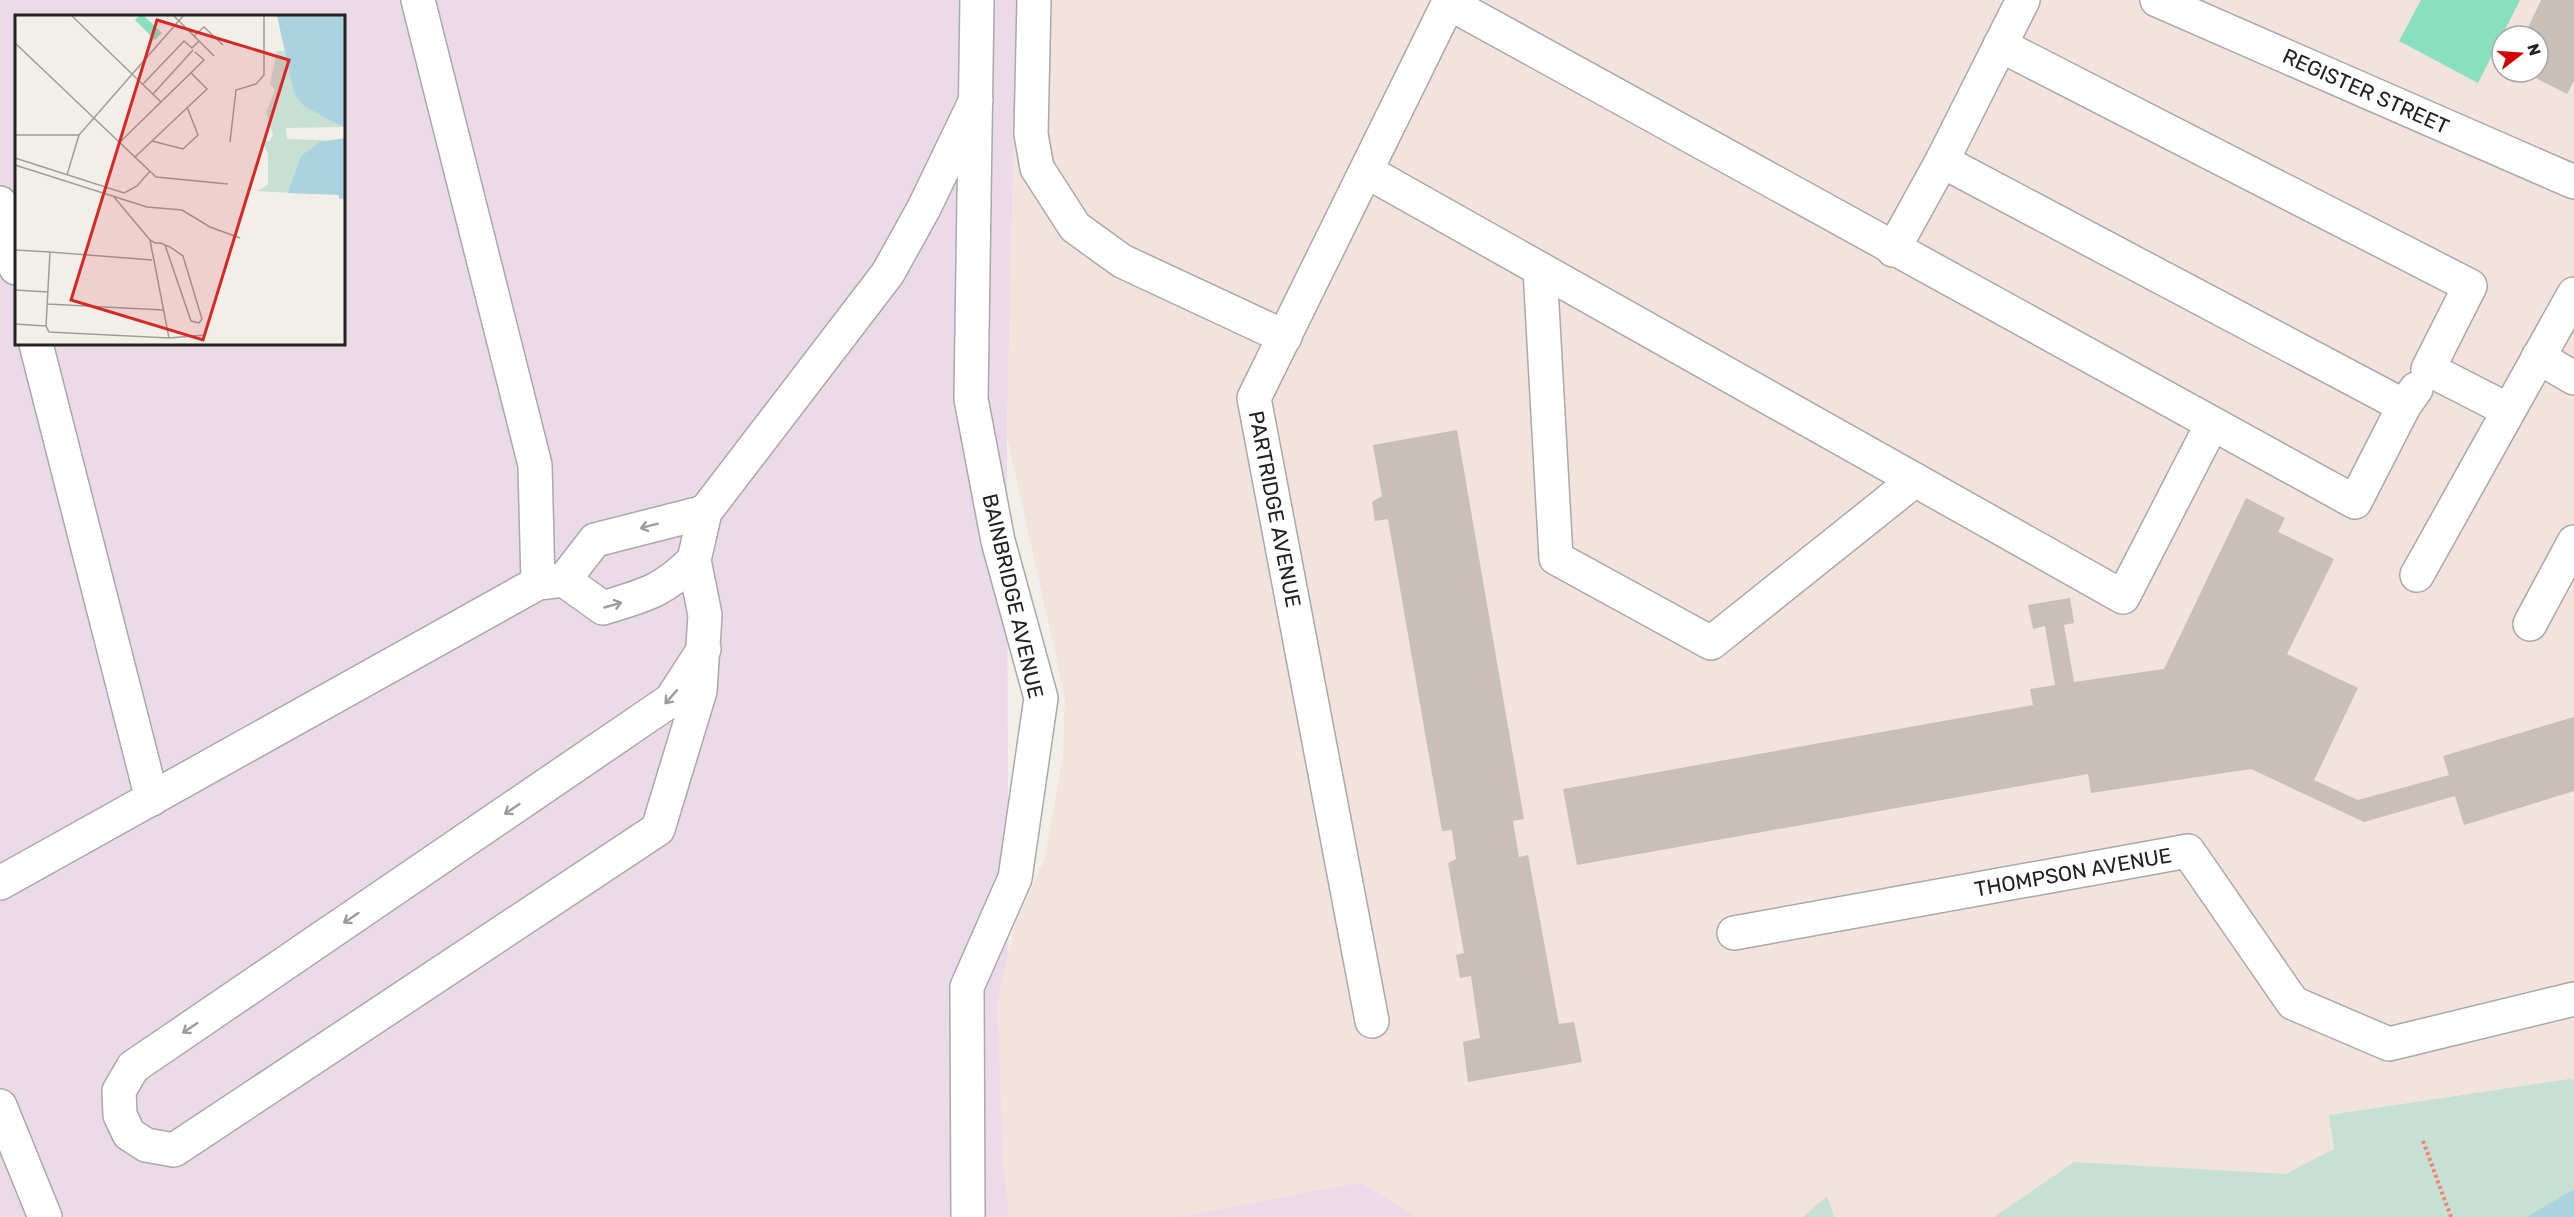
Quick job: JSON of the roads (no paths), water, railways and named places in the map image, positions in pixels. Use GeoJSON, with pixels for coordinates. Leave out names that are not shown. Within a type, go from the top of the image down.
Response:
{"type":"FeatureCollection","features":[{"type":"Feature","properties":{"kind":"street"},"geometry":{"type":"LineString","coordinates":[[418,0],[535,465],[551,581]]}},
{"type":"Feature","properties":{"kind":"street","name":"BAINBRIDGE AVENUE"},"geometry":{"type":"LineString","coordinates":[[968,1217],[970,1063],[967,987],[1015,878],[1041,698],[998,541],[971,399],[977,0]]}},
{"type":"Feature","properties":{"kind":"street"},"geometry":{"type":"LineString","coordinates":[[1034,0],[1031,134],[1037,168],[1075,227],[1122,261],[1285,337]]}},
{"type":"Feature","properties":{"kind":"street"},"geometry":{"type":"LineString","coordinates":[[1893,250],[1942,161],[2023,0]]}},
{"type":"Feature","properties":{"kind":"street","name":"REGISTER STREET"},"geometry":{"type":"LineString","coordinates":[[2157,0],[2574,182]]}},
{"type":"Feature","properties":{"kind":"street"},"geometry":{"type":"LineString","coordinates":[[1450,2],[1893,250],[2355,502],[2404,406],[2428,369],[2470,286],[2000,45]]}},
{"type":"Feature","properties":{"kind":"street","name":"PARTRIDGE AVENUE"},"geometry":{"type":"LineString","coordinates":[[1372,1021],[1254,398],[1450,2]]}},
{"type":"Feature","properties":{"kind":"street"},"geometry":{"type":"LineString","coordinates":[[704,649],[671,700],[133,1067],[120,1091],[120,1115],[129,1134],[146,1144],[174,1150],[658,830],[700,692],[704,649],[705,615],[694,560],[705,512],[888,273],[924,208],[976,100]]}},
{"type":"Feature","properties":{"kind":"street"},"geometry":{"type":"LineString","coordinates":[[1942,161],[2404,406]]}},
{"type":"Feature","properties":{"kind":"street"},"geometry":{"type":"LineString","coordinates":[[1366,171],[2123,597],[2212,424]]}},
{"type":"Feature","properties":{"kind":"street"},"geometry":{"type":"LineString","coordinates":[[0,204],[15,264]]}},
{"type":"Feature","properties":{"kind":"street"},"geometry":{"type":"LineString","coordinates":[[1540,269],[1556,558],[1711,643],[1915,480]]}},
{"type":"Feature","properties":{"kind":"street"},"geometry":{"type":"LineString","coordinates":[[2417,575],[2574,294]]}},
{"type":"Feature","properties":{"kind":"street"},"geometry":{"type":"LineString","coordinates":[[36,345],[152,799]]}},
{"type":"Feature","properties":{"kind":"street"},"geometry":{"type":"LineString","coordinates":[[2538,357],[2574,378]]}},
{"type":"Feature","properties":{"kind":"street"},"geometry":{"type":"LineString","coordinates":[[2428,369],[2508,411]]}},
{"type":"Feature","properties":{"kind":"street"},"geometry":{"type":"LineString","coordinates":[[0,883],[551,581],[595,540],[705,512]]}},
{"type":"Feature","properties":{"kind":"street"},"geometry":{"type":"LineString","coordinates":[[2530,624],[2574,542]]}},
{"type":"Feature","properties":{"kind":"street"},"geometry":{"type":"LineString","coordinates":[[551,581],[603,608],[655,592],[675,579],[694,560]]}},
{"type":"Feature","properties":{"kind":"street","name":"THOMPSON AVENUE"},"geometry":{"type":"LineString","coordinates":[[1734,933],[2188,851],[2294,1003],[2389,1044],[2574,999]]}},
{"type":"Feature","properties":{"kind":"street"},"geometry":{"type":"LineString","coordinates":[[0,1107],[45,1217]]}},
{"type":"Feature","properties":{"kind":"water"},"geometry":{"type":"Polygon","coordinates":[[[2574,1189],[2574,1217],[2527,1217],[2574,1189]]]}}]}
